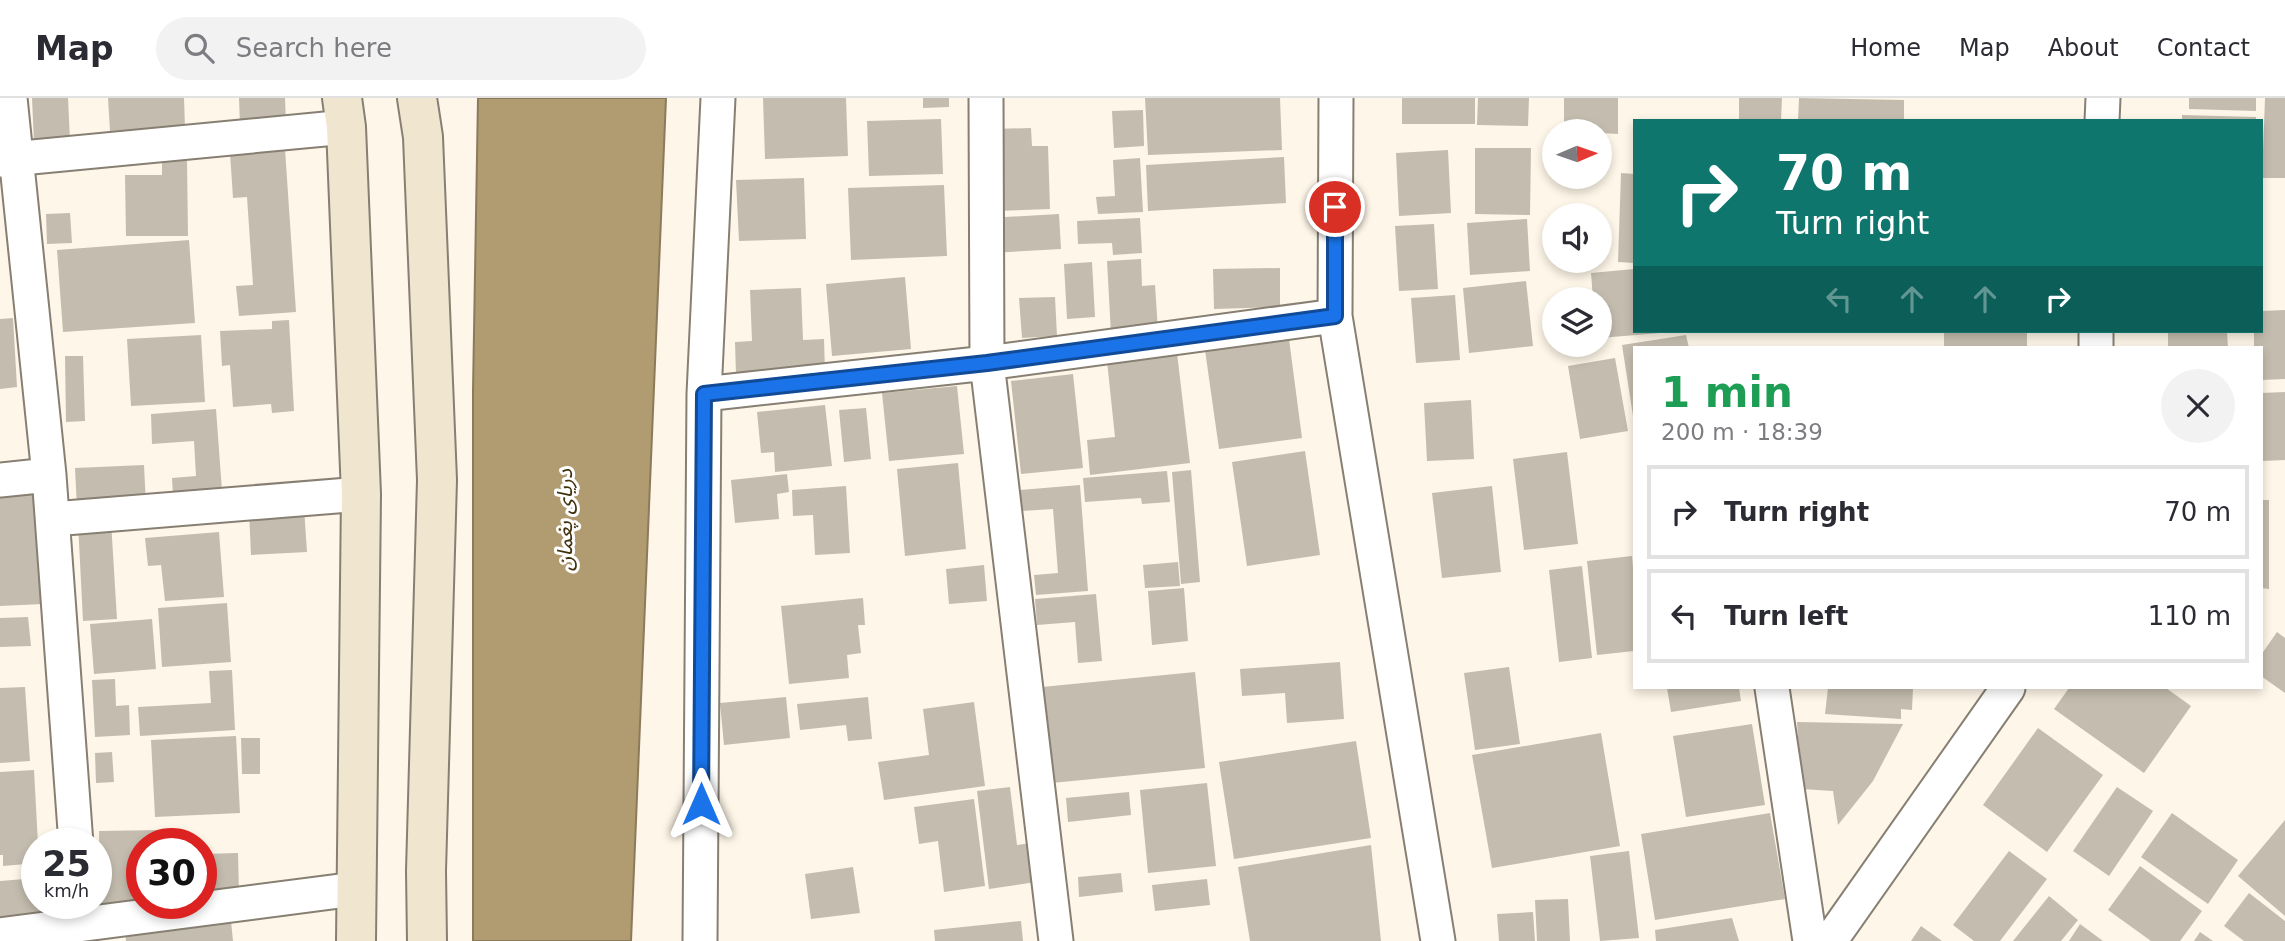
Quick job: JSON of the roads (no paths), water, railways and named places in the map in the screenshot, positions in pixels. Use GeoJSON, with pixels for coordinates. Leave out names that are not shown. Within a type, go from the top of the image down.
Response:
{"type":"FeatureCollection","features":[{"type":"Feature","properties":{"kind":"main road"},"geometry":{"type":"LineString","coordinates":[[417,98],[423,137],[437,480],[426,871],[427,941]]}},
{"type":"Feature","properties":{"kind":"main road"},"geometry":{"type":"LineString","coordinates":[[344,113],[361,494],[356,941]]}},
{"type":"Feature","properties":{"kind":"street"},"geometry":{"type":"LineString","coordinates":[[10,98],[8,160],[49,475],[75,828]]}},
{"type":"Feature","properties":{"kind":"street"},"geometry":{"type":"LineString","coordinates":[[700,941],[704,394],[718,98]]}},
{"type":"Feature","properties":{"kind":"street"},"geometry":{"type":"LineString","coordinates":[[986,98],[987,363],[1056,941]]}},
{"type":"Feature","properties":{"kind":"street"},"geometry":{"type":"LineString","coordinates":[[1336,98],[1335,316],[1438,941]]}},
{"type":"Feature","properties":{"kind":"street"},"geometry":{"type":"LineString","coordinates":[[2102,119],[2103,98]]}},
{"type":"Feature","properties":{"kind":"street"},"geometry":{"type":"LineString","coordinates":[[8,160],[344,113]]}},
{"type":"Feature","properties":{"kind":"street"},"geometry":{"type":"LineString","coordinates":[[704,394],[987,363],[1335,316]]}},
{"type":"Feature","properties":{"kind":"street"},"geometry":{"type":"LineString","coordinates":[[0,480],[49,475]]}},
{"type":"Feature","properties":{"kind":"street"},"geometry":{"type":"LineString","coordinates":[[53,519],[361,494]]}},
{"type":"Feature","properties":{"kind":"street"},"geometry":{"type":"LineString","coordinates":[[1772,689],[1810,941]]}},
{"type":"Feature","properties":{"kind":"street"},"geometry":{"type":"LineString","coordinates":[[1830,941],[2007,689]]}},
{"type":"Feature","properties":{"kind":"street"},"geometry":{"type":"LineString","coordinates":[[112,911],[355,889]]}},
{"type":"Feature","properties":{"kind":"street"},"geometry":{"type":"LineString","coordinates":[[0,935],[62,919]]}},
{"type":"Feature","properties":{"kind":"water","name":"دریای پغمان"},"geometry":{"type":"Polygon","coordinates":[[[478,98],[666,98],[631,941],[473,941],[473,391],[478,98]]]}}]}
